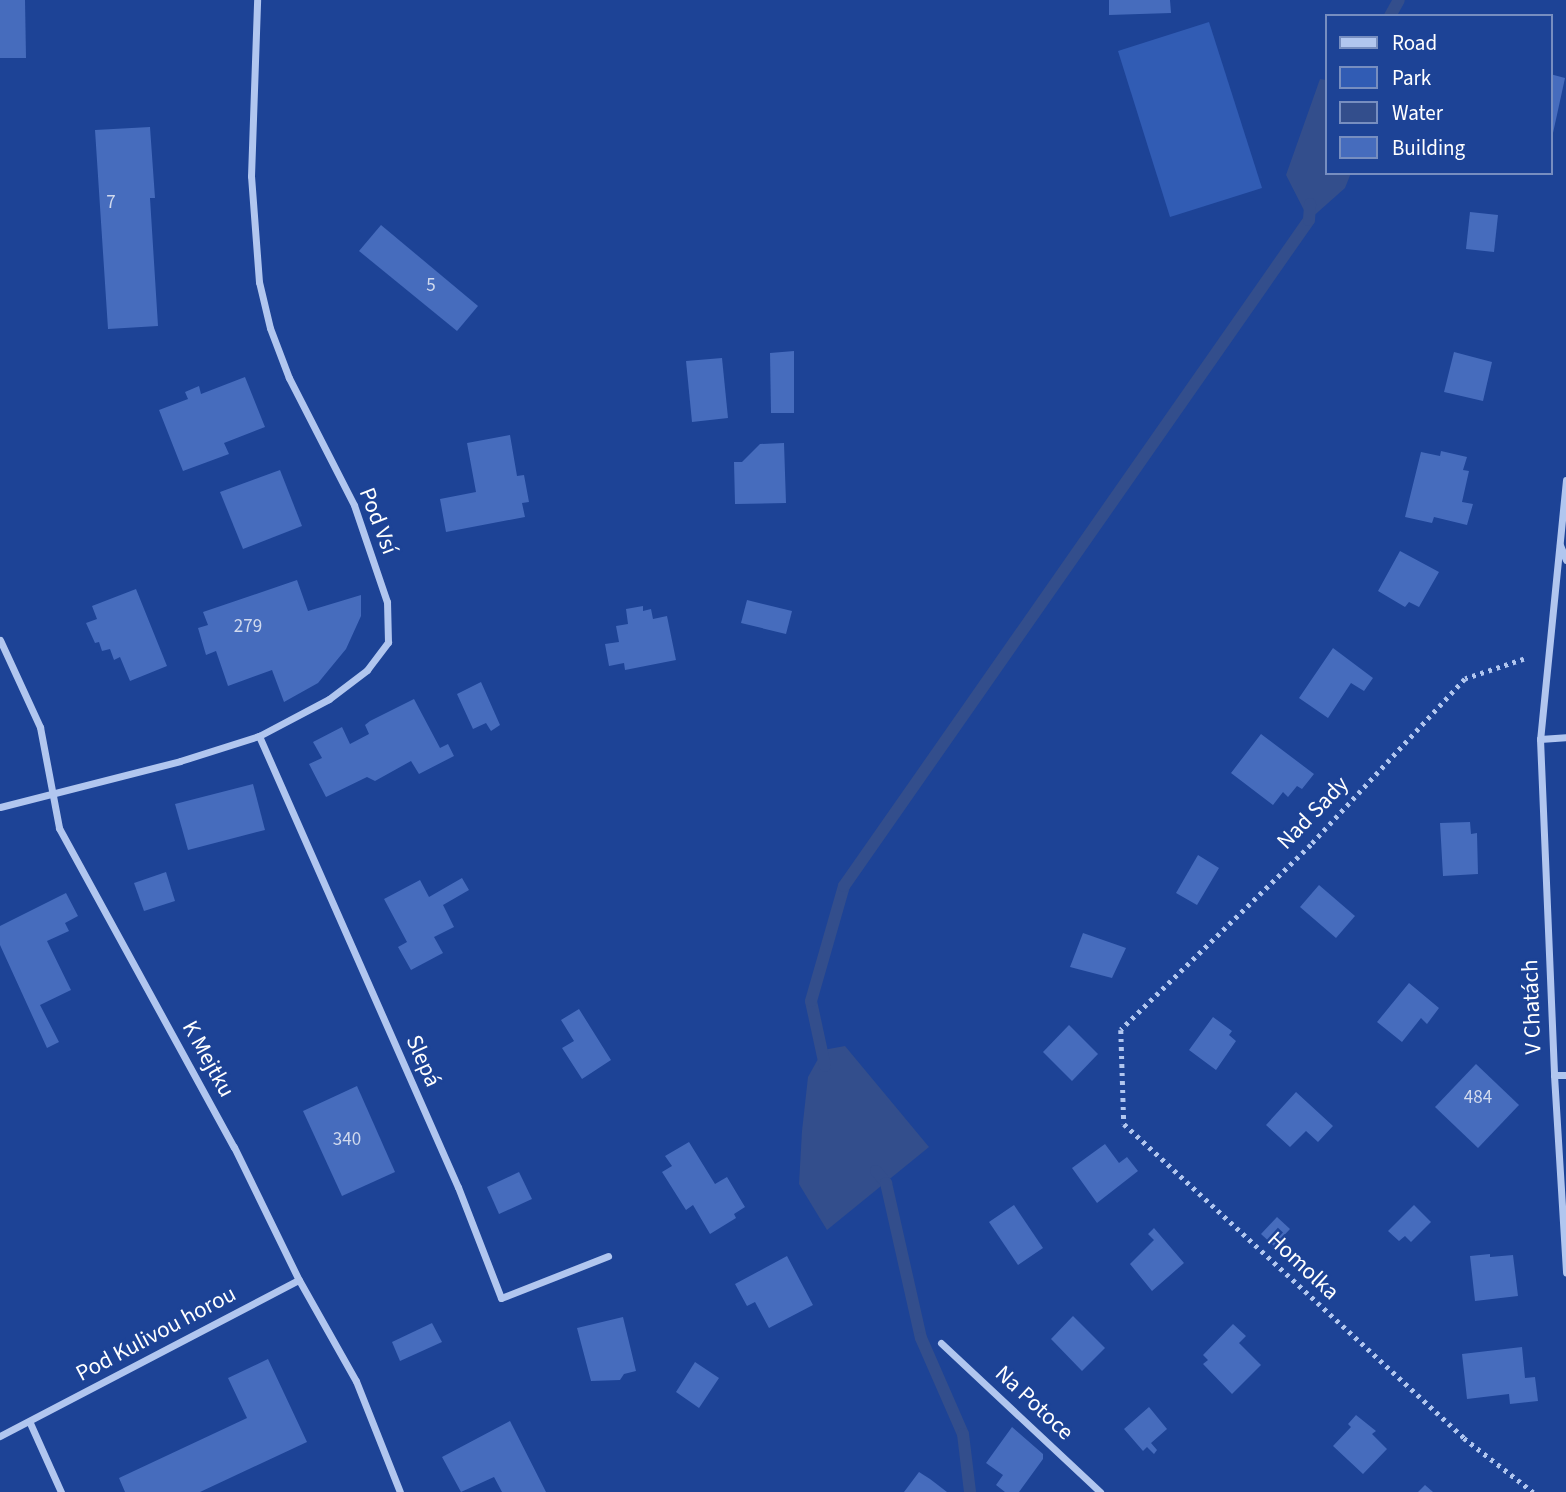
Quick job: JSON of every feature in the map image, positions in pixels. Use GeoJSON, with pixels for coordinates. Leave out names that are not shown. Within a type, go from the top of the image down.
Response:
{"type":"FeatureCollection","features":[{"type":"Feature","properties":{"kind":"street","name":"Pod Vsí"},"geometry":{"type":"LineString","coordinates":[[0,807],[55,795],[259,736],[329,699],[367,670],[388,642],[387,602],[354,505],[289,378],[270,328],[259,282],[251,176],[257,0]]}},
{"type":"Feature","properties":{"kind":"street"},"geometry":{"type":"LineString","coordinates":[[1566,480],[1540,739],[1566,737]]}},
{"type":"Feature","properties":{"kind":"street"},"geometry":{"type":"LineString","coordinates":[[1559,541],[1566,560]]}},
{"type":"Feature","properties":{"kind":"street","name":"K Mejtku"},"geometry":{"type":"LineString","coordinates":[[0,640],[40,727],[55,795],[59,828],[234,1147],[299,1280],[356,1381],[400,1492]]}},
{"type":"Feature","properties":{"kind":"street","name":"Slepá"},"geometry":{"type":"LineString","coordinates":[[259,736],[458,1187],[501,1298],[608,1256]]}},
{"type":"Feature","properties":{"kind":"street","name":"V Chatách"},"geometry":{"type":"LineString","coordinates":[[1540,739],[1554,1075],[1566,1273]]}},
{"type":"Feature","properties":{"kind":"street"},"geometry":{"type":"LineString","coordinates":[[1554,1075],[1566,1075]]}},
{"type":"Feature","properties":{"kind":"street","name":"Pod Kulivou horou"},"geometry":{"type":"LineString","coordinates":[[0,1436],[30,1423],[299,1280]]}},
{"type":"Feature","properties":{"kind":"street","name":"Na Potoce"},"geometry":{"type":"LineString","coordinates":[[941,1343],[1100,1492]]}},
{"type":"Feature","properties":{"kind":"street"},"geometry":{"type":"LineString","coordinates":[[30,1423],[61,1492]]}},
{"type":"Feature","properties":{"kind":"path","name":"Nad Sady"},"geometry":{"type":"LineString","coordinates":[[1121,1030],[1311,845],[1465,679],[1549,651]]}},
{"type":"Feature","properties":{"kind":"path","name":"Homolka"},"geometry":{"type":"LineString","coordinates":[[1121,1030],[1124,1124],[1464,1438],[1533,1492]]}},
{"type":"Feature","properties":{"kind":"green space"},"geometry":{"type":"Polygon","coordinates":[[[1209,22],[1262,188],[1170,217],[1118,51],[1209,22]]]}},
{"type":"Feature","properties":{"kind":"water"},"geometry":{"type":"Polygon","coordinates":[[[1320,79],[1324,80],[1324,175],[1350,175],[1345,188],[1309,220],[1286,175],[1320,79]]]}},
{"type":"Feature","properties":{"kind":"water"},"geometry":{"type":"Polygon","coordinates":[[[845,1046],[929,1147],[827,1230],[799,1184],[802,1131],[808,1077],[823,1050],[845,1046]]]}},
{"type":"Feature","properties":{"kind":"building"},"geometry":{"type":"Polygon","coordinates":[[[0,0],[25,0],[26,58],[0,58],[0,0]]]}},
{"type":"Feature","properties":{"kind":"building"},"geometry":{"type":"Polygon","coordinates":[[[1109,0],[1170,0],[1171,13],[1109,15],[1109,0]]]}},
{"type":"Feature","properties":{"kind":"building"},"geometry":{"type":"Polygon","coordinates":[[[1552,75],[1565,78],[1552,137],[1552,75]]]}},
{"type":"Feature","properties":{"kind":"building"},"geometry":{"type":"Polygon","coordinates":[[[150,127],[155,198],[150,198],[158,326],[108,329],[95,130],[150,127]]]}},
{"type":"Feature","properties":{"kind":"building"},"geometry":{"type":"Polygon","coordinates":[[[1470,212],[1498,215],[1494,252],[1466,249],[1470,212]]]}},
{"type":"Feature","properties":{"kind":"building"},"geometry":{"type":"Polygon","coordinates":[[[381,225],[478,306],[457,331],[359,251],[381,225]]]}},
{"type":"Feature","properties":{"kind":"building"},"geometry":{"type":"Polygon","coordinates":[[[794,351],[794,413],[771,413],[770,353],[794,351]]]}},
{"type":"Feature","properties":{"kind":"building"},"geometry":{"type":"Polygon","coordinates":[[[1454,352],[1492,362],[1483,401],[1444,392],[1454,352]]]}},
{"type":"Feature","properties":{"kind":"building"},"geometry":{"type":"Polygon","coordinates":[[[722,358],[728,418],[692,422],[686,361],[722,358]]]}},
{"type":"Feature","properties":{"kind":"building"},"geometry":{"type":"Polygon","coordinates":[[[245,377],[265,427],[224,443],[229,454],[183,471],[159,410],[188,399],[185,392],[199,386],[201,394],[245,377]]]}},
{"type":"Feature","properties":{"kind":"building"},"geometry":{"type":"Polygon","coordinates":[[[510,435],[517,476],[524,475],[529,502],[522,503],[525,517],[446,532],[440,499],[476,492],[467,443],[510,435]]]}},
{"type":"Feature","properties":{"kind":"building"},"geometry":{"type":"Polygon","coordinates":[[[784,443],[786,503],[735,504],[734,462],[742,462],[760,444],[784,443]]]}},
{"type":"Feature","properties":{"kind":"building"},"geometry":{"type":"Polygon","coordinates":[[[1441,451],[1467,457],[1463,470],[1469,471],[1462,502],[1473,504],[1467,525],[1434,517],[1432,523],[1405,517],[1421,452],[1440,456],[1441,451]]]}},
{"type":"Feature","properties":{"kind":"building"},"geometry":{"type":"Polygon","coordinates":[[[280,470],[302,526],[243,549],[220,492],[280,470]]]}},
{"type":"Feature","properties":{"kind":"building"},"geometry":{"type":"Polygon","coordinates":[[[1400,551],[1439,572],[1419,607],[1409,602],[1405,607],[1378,591],[1400,551]]]}},
{"type":"Feature","properties":{"kind":"building"},"geometry":{"type":"Polygon","coordinates":[[[297,580],[308,611],[361,595],[361,616],[346,649],[318,683],[284,702],[272,670],[228,686],[216,651],[206,655],[198,628],[208,625],[203,612],[297,580]]]}},
{"type":"Feature","properties":{"kind":"building"},"geometry":{"type":"Polygon","coordinates":[[[136,589],[167,666],[130,681],[120,657],[114,660],[110,649],[102,651],[99,642],[95,643],[86,623],[97,619],[92,606],[136,589]]]}},
{"type":"Feature","properties":{"kind":"building"},"geometry":{"type":"Polygon","coordinates":[[[747,600],[792,611],[786,634],[741,623],[747,600]]]}},
{"type":"Feature","properties":{"kind":"building"},"geometry":{"type":"Polygon","coordinates":[[[643,606],[643,611],[651,609],[653,619],[667,616],[676,660],[625,670],[624,663],[609,666],[605,644],[619,642],[616,626],[628,624],[626,609],[643,606]]]}},
{"type":"Feature","properties":{"kind":"building"},"geometry":{"type":"Polygon","coordinates":[[[1333,648],[1373,678],[1364,691],[1351,683],[1328,718],[1299,698],[1333,648]]]}},
{"type":"Feature","properties":{"kind":"building"},"geometry":{"type":"Polygon","coordinates":[[[481,682],[500,725],[491,731],[486,723],[473,729],[457,694],[481,682]]]}},
{"type":"Feature","properties":{"kind":"building"},"geometry":{"type":"Polygon","coordinates":[[[414,699],[440,748],[448,744],[454,756],[419,774],[411,761],[375,781],[367,777],[326,797],[309,764],[322,758],[313,742],[342,727],[350,744],[369,734],[365,725],[370,721],[414,699]]]}},
{"type":"Feature","properties":{"kind":"building"},"geometry":{"type":"Polygon","coordinates":[[[1261,734],[1314,774],[1302,789],[1297,786],[1288,797],[1283,792],[1273,805],[1231,773],[1261,734]]]}},
{"type":"Feature","properties":{"kind":"building"},"geometry":{"type":"Polygon","coordinates":[[[253,784],[265,830],[188,850],[175,804],[253,784]]]}},
{"type":"Feature","properties":{"kind":"building"},"geometry":{"type":"Polygon","coordinates":[[[1470,822],[1471,834],[1477,833],[1478,874],[1443,876],[1440,823],[1470,822]]]}},
{"type":"Feature","properties":{"kind":"building"},"geometry":{"type":"Polygon","coordinates":[[[1198,855],[1219,868],[1197,905],[1176,893],[1198,855]]]}},
{"type":"Feature","properties":{"kind":"building"},"geometry":{"type":"Polygon","coordinates":[[[166,872],[175,901],[144,911],[134,883],[166,872]]]}},
{"type":"Feature","properties":{"kind":"building"},"geometry":{"type":"Polygon","coordinates":[[[462,878],[469,890],[443,905],[454,927],[434,937],[443,953],[411,970],[398,947],[407,942],[384,899],[420,880],[429,897],[462,878]]]}},
{"type":"Feature","properties":{"kind":"building"},"geometry":{"type":"Polygon","coordinates":[[[1319,885],[1355,916],[1336,938],[1300,907],[1319,885]]]}},
{"type":"Feature","properties":{"kind":"building"},"geometry":{"type":"Polygon","coordinates":[[[66,893],[78,916],[65,923],[69,931],[47,941],[71,990],[40,1005],[59,1042],[47,1048],[0,945],[0,926],[66,893]]]}},
{"type":"Feature","properties":{"kind":"building"},"geometry":{"type":"Polygon","coordinates":[[[1083,933],[1126,948],[1112,978],[1070,967],[1083,933]]]}},
{"type":"Feature","properties":{"kind":"building"},"geometry":{"type":"Polygon","coordinates":[[[1409,983],[1439,1008],[1427,1024],[1421,1018],[1402,1042],[1377,1022],[1409,983]]]}},
{"type":"Feature","properties":{"kind":"building"},"geometry":{"type":"Polygon","coordinates":[[[579,1009],[611,1060],[582,1079],[562,1048],[574,1041],[561,1020],[579,1009]]]}},
{"type":"Feature","properties":{"kind":"building"},"geometry":{"type":"Polygon","coordinates":[[[1213,1017],[1232,1031],[1229,1035],[1236,1041],[1216,1070],[1189,1050],[1213,1017]]]}},
{"type":"Feature","properties":{"kind":"building"},"geometry":{"type":"Polygon","coordinates":[[[1069,1025],[1098,1054],[1072,1081],[1043,1052],[1069,1025]]]}},
{"type":"Feature","properties":{"kind":"building"},"geometry":{"type":"Polygon","coordinates":[[[1476,1064],[1519,1105],[1478,1148],[1435,1107],[1476,1064]]]}},
{"type":"Feature","properties":{"kind":"building"},"geometry":{"type":"Polygon","coordinates":[[[357,1086],[395,1172],[342,1196],[303,1111],[357,1086]]]}},
{"type":"Feature","properties":{"kind":"building"},"geometry":{"type":"Polygon","coordinates":[[[1296,1092],[1333,1126],[1318,1142],[1306,1131],[1290,1147],[1266,1125],[1296,1092]]]}},
{"type":"Feature","properties":{"kind":"building"},"geometry":{"type":"Polygon","coordinates":[[[689,1142],[715,1184],[727,1177],[745,1207],[734,1214],[736,1218],[710,1234],[693,1205],[686,1210],[662,1172],[672,1166],[665,1156],[689,1142]]]}},
{"type":"Feature","properties":{"kind":"building"},"geometry":{"type":"Polygon","coordinates":[[[1105,1144],[1119,1163],[1127,1157],[1138,1171],[1097,1203],[1072,1168],[1105,1144]]]}},
{"type":"Feature","properties":{"kind":"building"},"geometry":{"type":"Polygon","coordinates":[[[519,1172],[532,1199],[499,1214],[487,1187],[519,1172]]]}},
{"type":"Feature","properties":{"kind":"building"},"geometry":{"type":"Polygon","coordinates":[[[1014,1205],[1043,1248],[1018,1265],[989,1222],[1014,1205]]]}},
{"type":"Feature","properties":{"kind":"building"},"geometry":{"type":"Polygon","coordinates":[[[1414,1205],[1431,1222],[1411,1242],[1405,1236],[1399,1241],[1388,1231],[1414,1205]]]}},
{"type":"Feature","properties":{"kind":"building"},"geometry":{"type":"Polygon","coordinates":[[[1277,1217],[1290,1229],[1274,1246],[1261,1234],[1277,1217]]]}},
{"type":"Feature","properties":{"kind":"building"},"geometry":{"type":"Polygon","coordinates":[[[1154,1228],[1184,1263],[1152,1291],[1130,1264],[1154,1240],[1148,1234],[1154,1228]]]}},
{"type":"Feature","properties":{"kind":"building"},"geometry":{"type":"Polygon","coordinates":[[[1490,1254],[1490,1257],[1513,1255],[1518,1296],[1475,1301],[1470,1256],[1490,1254]]]}},
{"type":"Feature","properties":{"kind":"building"},"geometry":{"type":"Polygon","coordinates":[[[787,1256],[813,1305],[769,1328],[755,1302],[747,1306],[735,1284],[787,1256]]]}},
{"type":"Feature","properties":{"kind":"building"},"geometry":{"type":"Polygon","coordinates":[[[1073,1316],[1105,1348],[1082,1371],[1051,1339],[1073,1316]]]}},
{"type":"Feature","properties":{"kind":"building"},"geometry":{"type":"Polygon","coordinates":[[[623,1317],[636,1371],[624,1374],[620,1380],[591,1381],[577,1328],[623,1317]]]}},
{"type":"Feature","properties":{"kind":"building"},"geometry":{"type":"Polygon","coordinates":[[[432,1323],[442,1342],[400,1361],[392,1342],[432,1323]]]}},
{"type":"Feature","properties":{"kind":"building"},"geometry":{"type":"Polygon","coordinates":[[[1233,1324],[1246,1336],[1239,1343],[1261,1365],[1232,1394],[1203,1364],[1208,1360],[1203,1355],[1233,1324]]]}},
{"type":"Feature","properties":{"kind":"building"},"geometry":{"type":"Polygon","coordinates":[[[1522,1347],[1525,1378],[1535,1377],[1538,1401],[1510,1404],[1509,1394],[1467,1399],[1462,1354],[1522,1347]]]}},
{"type":"Feature","properties":{"kind":"building"},"geometry":{"type":"Polygon","coordinates":[[[268,1359],[307,1442],[200,1492],[125,1492],[119,1478],[247,1418],[228,1378],[268,1359]]]}},
{"type":"Feature","properties":{"kind":"building"},"geometry":{"type":"Polygon","coordinates":[[[695,1362],[719,1378],[699,1408],[676,1392],[695,1362]]]}},
{"type":"Feature","properties":{"kind":"building"},"geometry":{"type":"Polygon","coordinates":[[[1149,1407],[1167,1429],[1151,1443],[1157,1450],[1154,1454],[1147,1447],[1143,1451],[1124,1429],[1149,1407]]]}},
{"type":"Feature","properties":{"kind":"building"},"geometry":{"type":"Polygon","coordinates":[[[1356,1415],[1376,1431],[1372,1434],[1387,1449],[1363,1474],[1333,1446],[1351,1427],[1348,1424],[1356,1415]]]}},
{"type":"Feature","properties":{"kind":"building"},"geometry":{"type":"Polygon","coordinates":[[[510,1421],[546,1492],[502,1492],[494,1477],[461,1492],[442,1457],[510,1421]]]}},
{"type":"Feature","properties":{"kind":"building"},"geometry":{"type":"Polygon","coordinates":[[[1012,1427],[1043,1454],[1043,1459],[1019,1492],[1005,1492],[996,1485],[1003,1475],[986,1463],[1012,1427]]]}},
{"type":"Feature","properties":{"kind":"building"},"geometry":{"type":"Polygon","coordinates":[[[919,1472],[930,1479],[947,1492],[904,1492],[919,1472]]]}},
{"type":"Feature","properties":{"kind":"building"},"geometry":{"type":"Polygon","coordinates":[[[1425,1485],[1433,1492],[1418,1492],[1425,1485]]]}},
{"type":"Feature","properties":{"kind":"waterway"},"geometry":{"type":"LineString","coordinates":[[1391,14],[1399,0]]}},
{"type":"Feature","properties":{"kind":"waterway"},"geometry":{"type":"LineString","coordinates":[[825,1066],[811,1001],[844,886],[1309,220],[1310,204]]}},
{"type":"Feature","properties":{"kind":"waterway"},"geometry":{"type":"LineString","coordinates":[[876,1171],[886,1183],[921,1338],[963,1434],[970,1492]]}}]}
